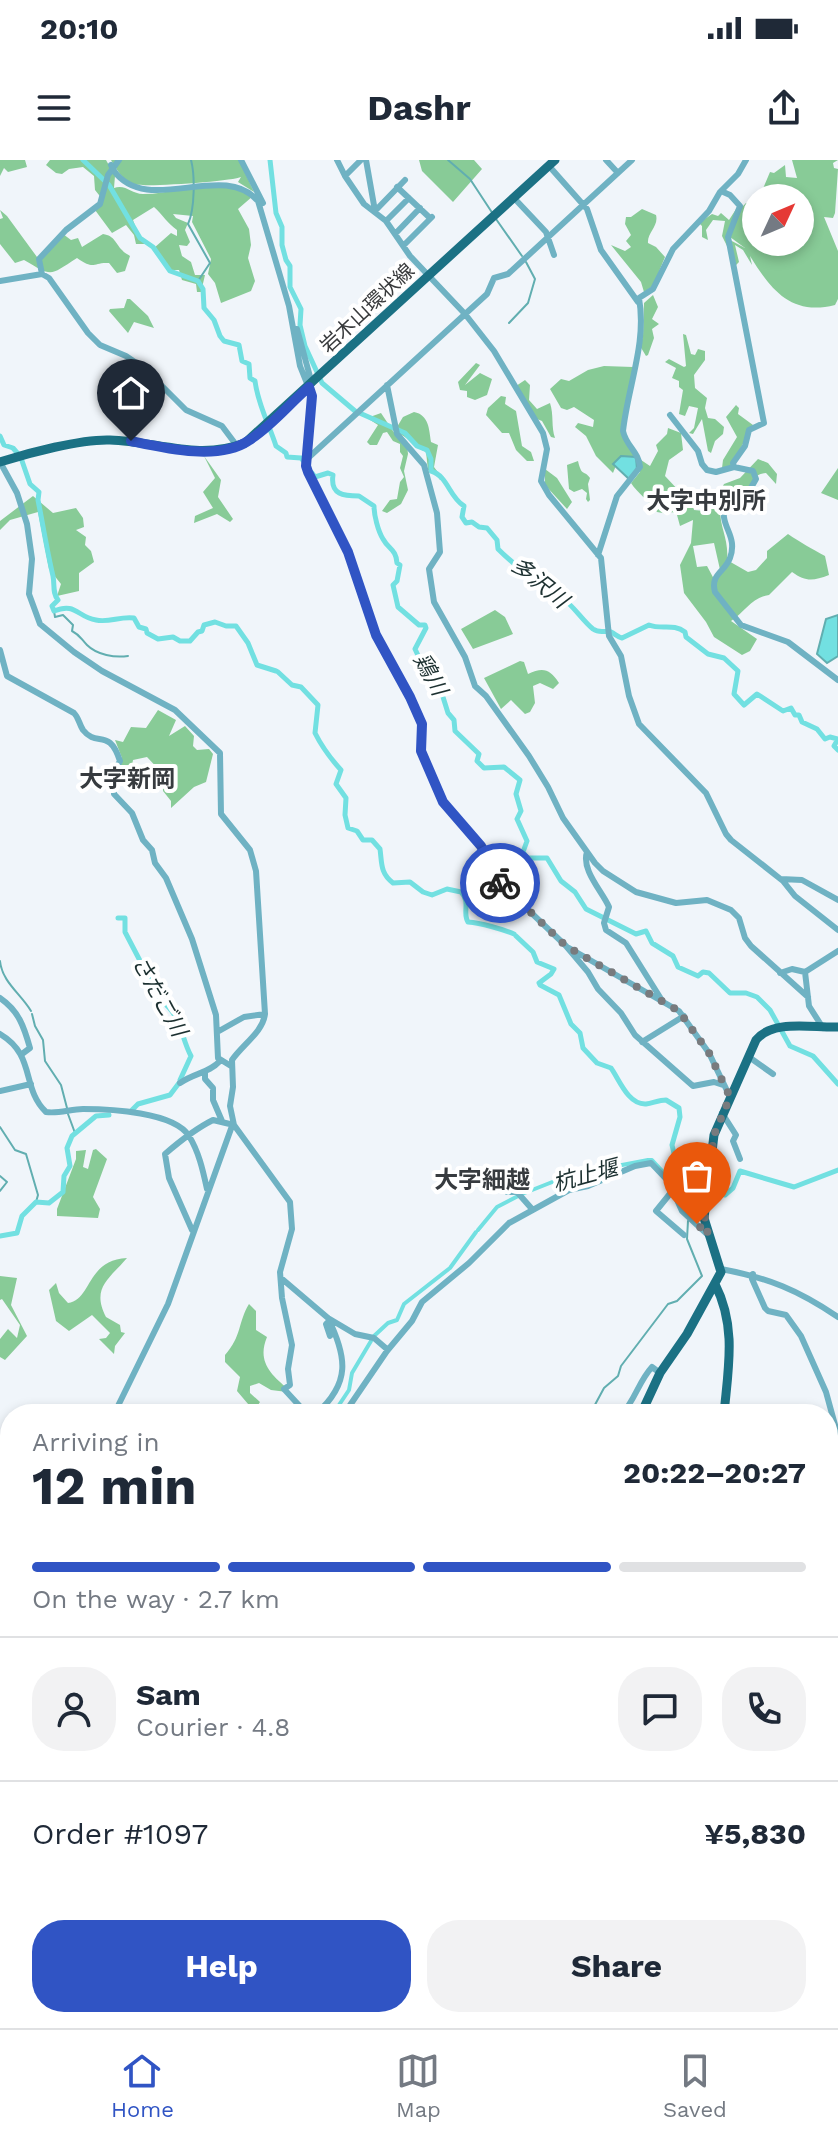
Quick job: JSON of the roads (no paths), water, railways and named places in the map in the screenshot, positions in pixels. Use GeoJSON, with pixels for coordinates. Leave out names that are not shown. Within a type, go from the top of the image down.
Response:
{"type":"FeatureCollection","features":[{"type":"Feature","properties":{"kind":"main road","name":"岩木山環状線"},"geometry":{"type":"LineString","coordinates":[[0,462],[29,453],[106,440],[131,441],[183,452],[237,446],[266,426],[552,163]]}},
{"type":"Feature","properties":{"kind":"main road"},"geometry":{"type":"LineString","coordinates":[[646,1404],[660,1373],[687,1334],[721,1269],[704,1218],[715,1127],[759,1036],[779,1027],[838,1027]]}},
{"type":"Feature","properties":{"kind":"main road"},"geometry":{"type":"LineString","coordinates":[[715,1284],[725,1313],[731,1352],[725,1404]]}},
{"type":"Feature","properties":{"kind":"street"},"geometry":{"type":"LineString","coordinates":[[42,274],[39,259],[66,230],[100,204],[106,181],[119,160]]}},
{"type":"Feature","properties":{"kind":"street"},"geometry":{"type":"LineString","coordinates":[[241,160],[264,204],[314,382],[306,463],[352,560],[376,635],[422,724],[421,751],[443,802],[481,846],[498,881],[566,946],[642,1042],[693,1086],[714,1082],[723,1085]]}},
{"type":"Feature","properties":{"kind":"street"},"geometry":{"type":"LineString","coordinates":[[345,176],[364,160],[375,211]]}},
{"type":"Feature","properties":{"kind":"street"},"geometry":{"type":"LineString","coordinates":[[606,160],[618,173]]}},
{"type":"Feature","properties":{"kind":"street"},"geometry":{"type":"LineString","coordinates":[[306,463],[490,291],[494,278],[508,274],[632,160]]}},
{"type":"Feature","properties":{"kind":"street"},"geometry":{"type":"LineString","coordinates":[[640,305],[639,298],[653,289],[673,249],[709,211],[746,160]]}},
{"type":"Feature","properties":{"kind":"street"},"geometry":{"type":"LineString","coordinates":[[339,161],[364,204],[386,221],[410,256],[465,314],[494,351],[543,433],[547,449],[543,486],[602,563],[609,632],[621,656],[634,712],[642,730],[706,793],[726,834],[838,930]]}},
{"type":"Feature","properties":{"kind":"street"},"geometry":{"type":"LineString","coordinates":[[552,163],[589,213],[601,250],[643,311],[623,431],[627,443],[638,456],[640,467],[617,496],[598,555]]}},
{"type":"Feature","properties":{"kind":"street"},"geometry":{"type":"LineString","coordinates":[[111,165],[128,183],[142,188],[236,183],[251,192],[260,205],[289,306],[300,366],[314,382]]}},
{"type":"Feature","properties":{"kind":"street"},"geometry":{"type":"LineString","coordinates":[[236,183],[247,174]]}},
{"type":"Feature","properties":{"kind":"street"},"geometry":{"type":"LineString","coordinates":[[353,188],[368,175]]}},
{"type":"Feature","properties":{"kind":"street"},"geometry":{"type":"LineString","coordinates":[[375,211],[405,180]]}},
{"type":"Feature","properties":{"kind":"street"},"geometry":{"type":"LineString","coordinates":[[397,187],[431,218],[404,245]]}},
{"type":"Feature","properties":{"kind":"street"},"geometry":{"type":"LineString","coordinates":[[721,191],[730,195],[740,206],[728,237],[764,423],[749,430],[745,446],[733,463],[734,467]]}},
{"type":"Feature","properties":{"kind":"street"},"geometry":{"type":"LineString","coordinates":[[386,221],[409,198]]}},
{"type":"Feature","properties":{"kind":"street"},"geometry":{"type":"LineString","coordinates":[[514,198],[549,237],[554,255]]}},
{"type":"Feature","properties":{"kind":"street"},"geometry":{"type":"LineString","coordinates":[[395,234],[420,208]]}},
{"type":"Feature","properties":{"kind":"street"},"geometry":{"type":"LineString","coordinates":[[0,281],[42,274],[49,278],[100,345],[123,354],[145,369],[186,410],[222,426],[237,446]]}},
{"type":"Feature","properties":{"kind":"street"},"geometry":{"type":"LineString","coordinates":[[387,385],[397,434],[424,465],[437,513],[440,552],[429,572],[435,605],[465,657],[475,686],[486,696],[529,756],[563,818],[603,871],[636,892],[676,903],[707,900],[731,910],[741,923],[746,940],[808,997]]}},
{"type":"Feature","properties":{"kind":"street"},"geometry":{"type":"LineString","coordinates":[[670,415],[698,451],[707,470],[716,472],[734,467],[753,471],[756,479],[748,493],[734,497],[724,508],[733,546],[729,562],[715,577],[715,592],[741,625],[788,642],[838,680]]}},
{"type":"Feature","properties":{"kind":"street"},"geometry":{"type":"LineString","coordinates":[[0,462],[17,493],[27,524],[32,559],[29,594],[40,624],[102,671],[175,710],[220,753],[221,814],[250,850],[256,868],[265,1014],[262,1024],[236,1054],[231,1066],[233,1087],[230,1106],[233,1126],[290,1202],[292,1229],[280,1269],[282,1298],[292,1345],[288,1369],[290,1385],[284,1389],[298,1404]]}},
{"type":"Feature","properties":{"kind":"street"},"geometry":{"type":"LineString","coordinates":[[0,650],[7,676],[74,713],[83,730],[115,745],[120,761],[114,772],[114,794],[132,813],[143,840],[152,850],[155,863],[166,878],[192,939],[213,1006],[219,1031],[216,1047],[220,1061],[231,1066]]}},
{"type":"Feature","properties":{"kind":"street"},"geometry":{"type":"LineString","coordinates":[[587,852],[585,862],[609,907],[604,923],[606,930],[626,943],[663,1002]]}},
{"type":"Feature","properties":{"kind":"street"},"geometry":{"type":"LineString","coordinates":[[781,879],[802,880],[838,900]]}},
{"type":"Feature","properties":{"kind":"street"},"geometry":{"type":"LineString","coordinates":[[791,891],[802,880]]}},
{"type":"Feature","properties":{"kind":"street"},"geometry":{"type":"LineString","coordinates":[[535,923],[549,930]]}},
{"type":"Feature","properties":{"kind":"street"},"geometry":{"type":"LineString","coordinates":[[566,946],[684,1016],[709,1053],[730,1097]]}},
{"type":"Feature","properties":{"kind":"street"},"geometry":{"type":"LineString","coordinates":[[780,973],[792,969],[805,972],[836,956]]}},
{"type":"Feature","properties":{"kind":"street"},"geometry":{"type":"LineString","coordinates":[[805,972],[808,997],[814,1015],[823,1028]]}},
{"type":"Feature","properties":{"kind":"street"},"geometry":{"type":"LineString","coordinates":[[0,998],[15,1011],[25,1029],[30,1048],[22,1054]]}},
{"type":"Feature","properties":{"kind":"street"},"geometry":{"type":"LineString","coordinates":[[219,1031],[244,1017],[265,1014]]}},
{"type":"Feature","properties":{"kind":"street"},"geometry":{"type":"LineString","coordinates":[[642,1042],[684,1016]]}},
{"type":"Feature","properties":{"kind":"street"},"geometry":{"type":"LineString","coordinates":[[1,1035],[15,1043],[22,1054],[39,1104],[50,1113],[88,1109],[154,1116],[170,1121],[188,1133],[199,1155],[207,1189]]}},
{"type":"Feature","properties":{"kind":"street"},"geometry":{"type":"LineString","coordinates":[[749,1057],[773,1074]]}},
{"type":"Feature","properties":{"kind":"street"},"geometry":{"type":"LineString","coordinates":[[180,1083],[205,1072],[220,1061]]}},
{"type":"Feature","properties":{"kind":"street"},"geometry":{"type":"LineString","coordinates":[[205,1072],[222,1121]]}},
{"type":"Feature","properties":{"kind":"street"},"geometry":{"type":"LineString","coordinates":[[0,1091],[31,1084]]}},
{"type":"Feature","properties":{"kind":"street"},"geometry":{"type":"LineString","coordinates":[[722,1113],[736,1135],[733,1141],[740,1159]]}},
{"type":"Feature","properties":{"kind":"street"},"geometry":{"type":"LineString","coordinates":[[192,1230],[169,1178],[164,1157],[188,1133],[213,1120],[233,1126]]}},
{"type":"Feature","properties":{"kind":"street"},"geometry":{"type":"LineString","coordinates":[[119,1404],[168,1304],[192,1230],[233,1126]]}},
{"type":"Feature","properties":{"kind":"street"},"geometry":{"type":"LineString","coordinates":[[343,1404],[412,1321],[422,1302],[469,1263],[509,1223],[569,1190],[588,1186],[646,1163],[658,1168],[682,1211],[708,1235]]}},
{"type":"Feature","properties":{"kind":"street"},"geometry":{"type":"LineString","coordinates":[[504,1189],[521,1195],[532,1209]]}},
{"type":"Feature","properties":{"kind":"street"},"geometry":{"type":"LineString","coordinates":[[673,1190],[656,1211],[684,1235]]}},
{"type":"Feature","properties":{"kind":"street"},"geometry":{"type":"LineString","coordinates":[[721,1269],[753,1274],[805,1295],[838,1317]]}},
{"type":"Feature","properties":{"kind":"street"},"geometry":{"type":"LineString","coordinates":[[753,1274],[752,1279],[765,1308],[786,1315],[801,1336],[829,1404]]}},
{"type":"Feature","properties":{"kind":"street"},"geometry":{"type":"LineString","coordinates":[[281,1278],[328,1320],[347,1331],[374,1338],[388,1350]]}},
{"type":"Feature","properties":{"kind":"street"},"geometry":{"type":"LineString","coordinates":[[328,1320],[326,1324],[330,1336]]}},
{"type":"Feature","properties":{"kind":"street"},"geometry":{"type":"LineString","coordinates":[[328,1320],[338,1339],[343,1367],[340,1404]]}},
{"type":"Feature","properties":{"kind":"street"},"geometry":{"type":"LineString","coordinates":[[630,1404],[652,1367],[660,1373]]}},
{"type":"Feature","properties":{"kind":"water"},"geometry":{"type":"Polygon","coordinates":[[[621,456],[636,457],[637,470],[629,479],[613,464],[621,456]]]}},
{"type":"Feature","properties":{"kind":"water"},"geometry":{"type":"Polygon","coordinates":[[[838,615],[838,656],[827,663],[817,654],[826,619],[838,615]]]}},
{"type":"Feature","properties":{"kind":"waterway","name":"鶏川"},"geometry":{"type":"LineString","coordinates":[[83,160],[109,185],[140,238],[153,247],[170,271],[198,281],[203,289],[204,308],[214,320],[220,336],[224,341],[239,345],[242,361],[249,364],[250,378],[255,381],[276,446],[287,457],[301,458],[307,465]]}},
{"type":"Feature","properties":{"kind":"waterway"},"geometry":{"type":"LineString","coordinates":[[191,160],[194,192],[188,224],[210,263],[198,281]]}},
{"type":"Feature","properties":{"kind":"waterway","name":"多沢川"},"geometry":{"type":"LineString","coordinates":[[270,160],[276,213],[282,227],[282,245],[290,266],[290,287],[301,309],[300,325],[305,346],[322,383],[355,411],[405,433],[417,446],[427,450],[431,471],[441,477],[464,506],[462,517],[466,523],[487,528],[505,556],[566,601],[593,629],[611,632],[622,638],[649,625],[681,629],[686,637],[708,654],[724,658],[738,671],[734,694],[744,705],[757,694],[783,711],[791,708],[802,722],[817,729],[825,739],[838,739],[834,746],[838,750]]}},
{"type":"Feature","properties":{"kind":"waterway"},"geometry":{"type":"LineString","coordinates":[[448,160],[470,179],[493,214]]}},
{"type":"Feature","properties":{"kind":"waterway"},"geometry":{"type":"LineString","coordinates":[[496,219],[522,256]]}},
{"type":"Feature","properties":{"kind":"waterway"},"geometry":{"type":"LineString","coordinates":[[509,323],[528,303],[535,279],[526,262]]}},
{"type":"Feature","properties":{"kind":"waterway"},"geometry":{"type":"LineString","coordinates":[[0,436],[4,445],[13,448],[19,455]]}},
{"type":"Feature","properties":{"kind":"waterway"},"geometry":{"type":"LineString","coordinates":[[21,458],[30,484],[39,492],[54,592],[58,600],[52,606],[54,611]]}},
{"type":"Feature","properties":{"kind":"waterway","name":"鶏川"},"geometry":{"type":"LineString","coordinates":[[312,473],[315,477],[328,473],[333,475],[334,487],[339,493],[359,496],[374,506],[381,536],[400,565],[397,581],[393,585],[398,607],[419,625],[425,625],[415,649],[423,666],[441,685],[455,731],[479,754],[477,761],[484,768],[504,767],[520,780],[516,794],[521,811],[517,819],[527,841],[523,852],[527,858],[547,858],[561,881],[575,892],[586,909],[636,934],[646,931],[652,943],[673,956],[678,967],[698,976],[703,972],[709,973],[730,993],[757,997],[770,1010],[790,1046],[813,1056],[838,1084]]}},
{"type":"Feature","properties":{"kind":"waterway"},"geometry":{"type":"LineString","coordinates":[[54,611],[72,609],[101,621],[134,618],[139,627],[158,639],[173,637],[180,641],[190,641],[202,631],[204,625],[215,622],[236,626],[248,643],[257,665],[276,671]]}},
{"type":"Feature","properties":{"kind":"waterway"},"geometry":{"type":"LineString","coordinates":[[54,611],[55,617],[63,615],[73,625],[72,631],[91,648],[106,655],[128,656]]}},
{"type":"Feature","properties":{"kind":"waterway"},"geometry":{"type":"LineString","coordinates":[[278,672],[292,685],[301,687],[318,705],[315,733],[341,770],[336,784],[346,798],[348,828],[357,831],[363,840],[372,840],[380,849],[382,868],[389,879],[393,883],[410,882],[432,895],[447,889],[461,892],[468,922],[514,934]]}},
{"type":"Feature","properties":{"kind":"waterway","name":"さだご川"},"geometry":{"type":"LineString","coordinates":[[118,918],[125,918],[125,932],[161,1001],[173,1012],[180,1026],[191,1056],[180,1080]]}},
{"type":"Feature","properties":{"kind":"waterway"},"geometry":{"type":"LineString","coordinates":[[516,936],[533,952],[537,962],[554,969],[539,983],[559,995],[571,1024],[580,1033],[583,1048],[597,1063],[611,1068],[634,1100],[646,1104],[666,1100],[679,1108],[680,1117],[672,1145],[676,1162],[688,1166],[689,1172],[717,1193],[725,1195],[733,1188],[740,1171],[794,1187],[838,1170]]}},
{"type":"Feature","properties":{"kind":"waterway"},"geometry":{"type":"LineString","coordinates":[[0,961],[8,982],[31,1011]]}},
{"type":"Feature","properties":{"kind":"waterway"},"geometry":{"type":"LineString","coordinates":[[32,1014],[43,1040],[45,1061],[61,1085],[67,1108]]}},
{"type":"Feature","properties":{"kind":"waterway","name":"さだご川"},"geometry":{"type":"LineString","coordinates":[[131,1111],[138,1104],[170,1095],[179,1083]]}},
{"type":"Feature","properties":{"kind":"waterway"},"geometry":{"type":"LineString","coordinates":[[68,1114],[75,1133]]}},
{"type":"Feature","properties":{"kind":"waterway","name":"さだご川"},"geometry":{"type":"LineString","coordinates":[[0,1236],[17,1233],[22,1216],[36,1202],[49,1203],[63,1192],[64,1176],[70,1166],[67,1148],[72,1136],[96,1116],[109,1115]]}},
{"type":"Feature","properties":{"kind":"waterway"},"geometry":{"type":"LineString","coordinates":[[0,1127],[15,1150],[26,1154],[38,1195],[36,1202]]}},
{"type":"Feature","properties":{"kind":"waterway","name":"杭止堰"},"geometry":{"type":"LineString","coordinates":[[478,1230],[497,1207],[570,1175],[648,1160],[652,1160],[666,1175]]}},
{"type":"Feature","properties":{"kind":"waterway"},"geometry":{"type":"LineString","coordinates":[[0,1176],[7,1182],[0,1191]]}},
{"type":"Feature","properties":{"kind":"waterway"},"geometry":{"type":"LineString","coordinates":[[690,1217],[689,1186],[697,1178]]}},
{"type":"Feature","properties":{"kind":"waterway"},"geometry":{"type":"LineString","coordinates":[[595,1404],[604,1388],[618,1376],[621,1366],[668,1304],[677,1301],[702,1276],[687,1239],[688,1221]]}},
{"type":"Feature","properties":{"kind":"waterway","name":"杭止堰"},"geometry":{"type":"LineString","coordinates":[[374,1336],[388,1323],[397,1320],[404,1304],[450,1268],[476,1232]]}},
{"type":"Feature","properties":{"kind":"waterway","name":"杭止堰"},"geometry":{"type":"LineString","coordinates":[[340,1404],[349,1390],[352,1373],[371,1341]]}},
{"type":"Feature","properties":{"kind":"district","name":"大字中別所"},"geometry":{"type":"Point","coordinates":[706,501]}},
{"type":"Feature","properties":{"kind":"district","name":"大字新岡"},"geometry":{"type":"Point","coordinates":[127,779]}},
{"type":"Feature","properties":{"kind":"district","name":"大字細越"},"geometry":{"type":"Point","coordinates":[482,1180]}}]}
